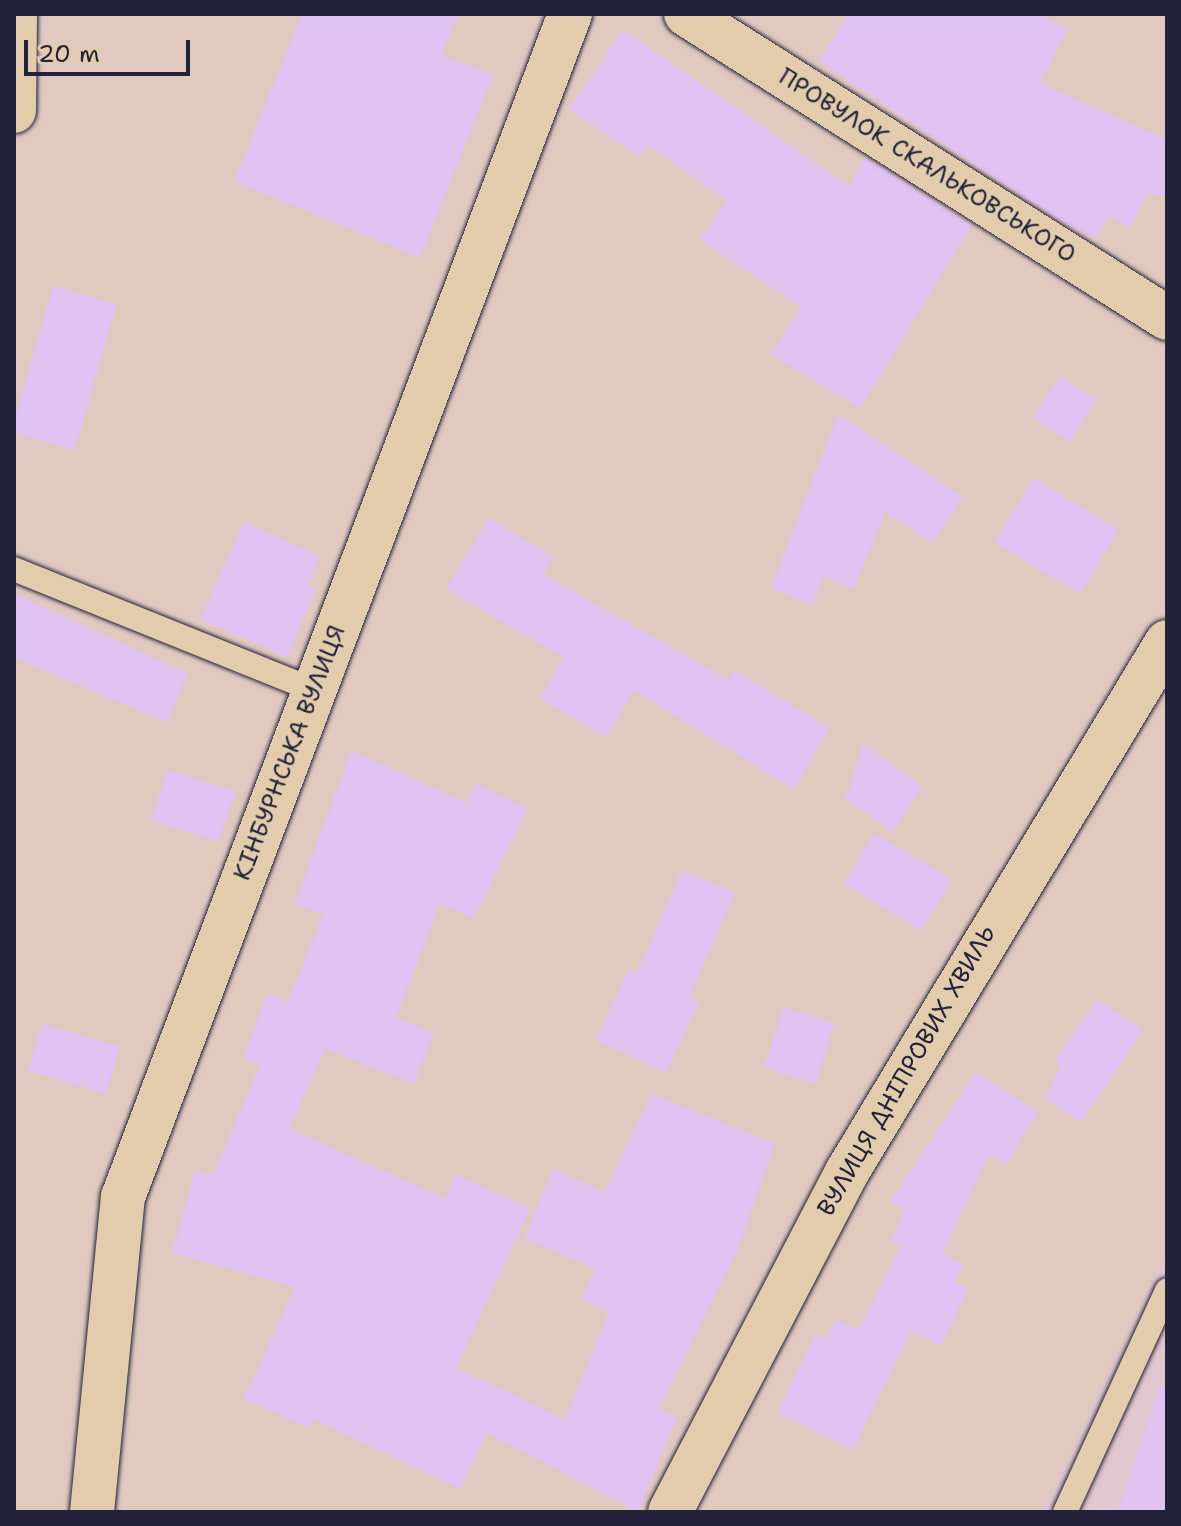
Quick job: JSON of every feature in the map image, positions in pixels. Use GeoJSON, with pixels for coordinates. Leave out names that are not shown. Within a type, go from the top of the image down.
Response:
{"type":"FeatureCollection","features":[{"type":"Feature","properties":{"kind":"street"},"geometry":{"type":"LineString","coordinates":[[14,111],[15,14]]}},
{"type":"Feature","properties":{"kind":"street","name":"КІНБУРНСЬКА ВУЛИЦЯ"},"geometry":{"type":"LineString","coordinates":[[92,1512],[123,1197],[570,14]]}},
{"type":"Feature","properties":{"kind":"street","name":"ПРОВУЛОК СКАЛЬКОВСЬКОГО"},"geometry":{"type":"LineString","coordinates":[[686,14],[1167,318]]}},
{"type":"Feature","properties":{"kind":"street","name":"ВУЛИЦЯ ДНІПРОВИХ ХВИЛЬ"},"geometry":{"type":"LineString","coordinates":[[670,1512],[847,1172],[1167,642]]}},
{"type":"Feature","properties":{"kind":"lane"},"geometry":{"type":"LineString","coordinates":[[14,569],[314,690]]}},
{"type":"Feature","properties":{"kind":"lane"},"geometry":{"type":"LineString","coordinates":[[1065,1512],[1167,1290]]}},
{"type":"Feature","properties":{"kind":"shaded area"},"geometry":{"type":"Polygon","coordinates":[[[1167,1254],[1167,1512],[1041,1512],[1167,1254]]]}},
{"type":"Feature","properties":{"kind":"building"},"geometry":{"type":"Polygon","coordinates":[[[302,14],[458,14],[442,55],[493,75],[420,258],[234,181],[302,14]]]}},
{"type":"Feature","properties":{"kind":"building"},"geometry":{"type":"Polygon","coordinates":[[[849,14],[1038,14],[1068,29],[1040,83],[1167,140],[1167,197],[1147,193],[1130,228],[1107,216],[1096,239],[1054,217],[818,61],[849,14]]]}},
{"type":"Feature","properties":{"kind":"building"},"geometry":{"type":"Polygon","coordinates":[[[623,30],[849,186],[865,157],[972,225],[860,409],[771,354],[801,307],[700,240],[727,200],[647,145],[639,157],[569,109],[623,30]]]}},
{"type":"Feature","properties":{"kind":"building"},"geometry":{"type":"Polygon","coordinates":[[[53,286],[116,304],[75,450],[14,433],[14,422],[53,286]]]}},
{"type":"Feature","properties":{"kind":"building"},"geometry":{"type":"Polygon","coordinates":[[[1059,376],[1096,399],[1070,442],[1033,418],[1059,376]]]}},
{"type":"Feature","properties":{"kind":"building"},"geometry":{"type":"Polygon","coordinates":[[[838,414],[963,497],[932,543],[885,512],[854,589],[824,577],[813,605],[771,588],[838,414]]]}},
{"type":"Feature","properties":{"kind":"building"},"geometry":{"type":"Polygon","coordinates":[[[1033,478],[1119,530],[1080,594],[994,542],[1033,478]]]}},
{"type":"Feature","properties":{"kind":"building"},"geometry":{"type":"Polygon","coordinates":[[[489,518],[553,557],[543,574],[729,680],[735,670],[829,728],[794,790],[634,690],[607,737],[540,699],[563,657],[446,589],[489,518]]]}},
{"type":"Feature","properties":{"kind":"building"},"geometry":{"type":"Polygon","coordinates":[[[243,522],[320,556],[308,586],[316,589],[287,657],[200,620],[243,522]]]}},
{"type":"Feature","properties":{"kind":"building"},"geometry":{"type":"Polygon","coordinates":[[[14,593],[188,674],[167,722],[14,658],[14,593]]]}},
{"type":"Feature","properties":{"kind":"building"},"geometry":{"type":"Polygon","coordinates":[[[863,743],[923,787],[892,832],[846,799],[863,743]]]}},
{"type":"Feature","properties":{"kind":"building"},"geometry":{"type":"Polygon","coordinates":[[[351,750],[467,803],[476,783],[528,809],[474,918],[440,903],[396,1018],[434,1032],[414,1084],[325,1049],[289,1129],[445,1198],[456,1174],[530,1209],[456,1368],[565,1419],[609,1312],[581,1299],[595,1269],[524,1238],[553,1169],[605,1192],[651,1094],[775,1143],[738,1249],[659,1409],[677,1417],[638,1512],[487,1433],[460,1489],[313,1419],[309,1428],[244,1399],[295,1287],[172,1253],[195,1170],[213,1175],[260,1065],[243,1059],[267,994],[288,1002],[323,914],[295,904],[351,750]]]}},
{"type":"Feature","properties":{"kind":"building"},"geometry":{"type":"Polygon","coordinates":[[[167,770],[235,791],[219,841],[152,821],[167,770]]]}},
{"type":"Feature","properties":{"kind":"building"},"geometry":{"type":"Polygon","coordinates":[[[874,833],[952,880],[922,930],[844,884],[874,833]]]}},
{"type":"Feature","properties":{"kind":"building"},"geometry":{"type":"Polygon","coordinates":[[[682,870],[735,893],[689,997],[699,1002],[666,1073],[596,1040],[629,969],[637,973],[682,870]]]}},
{"type":"Feature","properties":{"kind":"building"},"geometry":{"type":"Polygon","coordinates":[[[1097,999],[1143,1030],[1081,1122],[1045,1099],[1060,1065],[1054,1062],[1097,999]]]}},
{"type":"Feature","properties":{"kind":"building"},"geometry":{"type":"Polygon","coordinates":[[[783,1007],[835,1023],[816,1084],[764,1068],[783,1007]]]}},
{"type":"Feature","properties":{"kind":"building"},"geometry":{"type":"Polygon","coordinates":[[[42,1024],[120,1046],[106,1093],[28,1071],[42,1024]]]}},
{"type":"Feature","properties":{"kind":"building"},"geometry":{"type":"Polygon","coordinates":[[[976,1072],[1038,1112],[1006,1164],[989,1154],[942,1254],[964,1264],[955,1282],[969,1289],[941,1346],[911,1331],[853,1450],[777,1413],[815,1334],[825,1339],[836,1319],[859,1330],[900,1247],[890,1242],[905,1210],[890,1202],[976,1072]]]}},
{"type":"Feature","properties":{"kind":"building"},"geometry":{"type":"Polygon","coordinates":[[[1160,1387],[1167,1388],[1167,1512],[1117,1512],[1160,1387]]]}}]}
